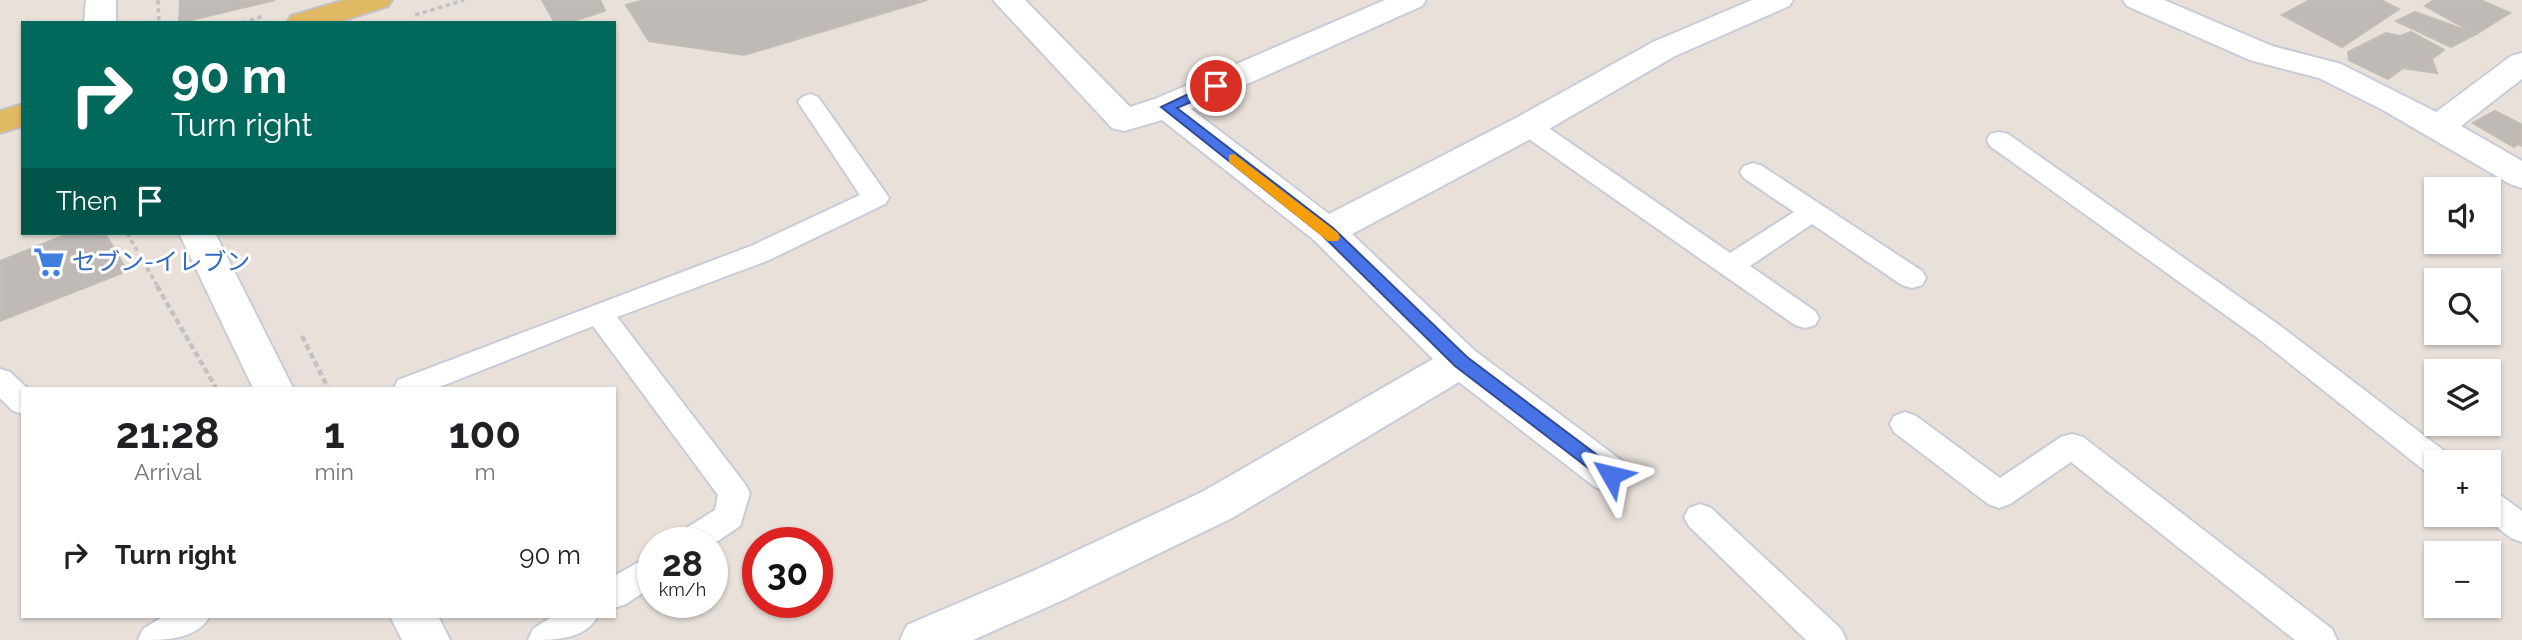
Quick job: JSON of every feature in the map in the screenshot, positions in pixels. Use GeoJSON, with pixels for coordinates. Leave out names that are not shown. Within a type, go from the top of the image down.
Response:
{"type":"FeatureCollection","features":[{"type":"Feature","properties":{"kind":"main road"},"geometry":{"type":"LineString","coordinates":[[309,21],[377,0]]}},
{"type":"Feature","properties":{"kind":"main road"},"geometry":{"type":"LineString","coordinates":[[0,122],[21,116]]}},
{"type":"Feature","properties":{"kind":"street"},"geometry":{"type":"LineString","coordinates":[[100,21],[101,0]]}},
{"type":"Feature","properties":{"kind":"street"},"geometry":{"type":"LineString","coordinates":[[1009,0],[1124,120],[1167,107],[1411,0]]}},
{"type":"Feature","properties":{"kind":"street"},"geometry":{"type":"LineString","coordinates":[[1327,231],[1528,126],[1664,49],[1778,0]]}},
{"type":"Feature","properties":{"kind":"street"},"geometry":{"type":"LineString","coordinates":[[2140,0],[2261,53],[2330,71],[2522,176]]}},
{"type":"Feature","properties":{"kind":"street"},"geometry":{"type":"LineString","coordinates":[[2437,128],[2522,63]]}},
{"type":"Feature","properties":{"kind":"street"},"geometry":{"type":"LineString","coordinates":[[1167,107],[1327,231],[1461,362],[1611,475]]}},
{"type":"Feature","properties":{"kind":"street"},"geometry":{"type":"LineString","coordinates":[[198,235],[274,387]]}},
{"type":"Feature","properties":{"kind":"street"},"geometry":{"type":"LineString","coordinates":[[923,640],[1070,576],[1217,505],[1461,362]]}},
{"type":"Feature","properties":{"kind":"street"},"geometry":{"type":"LineString","coordinates":[[414,618],[428,640]]}},
{"type":"Feature","properties":{"kind":"lane"},"geometry":{"type":"LineString","coordinates":[[411,387],[760,253],[876,198],[810,102]]}},
{"type":"Feature","properties":{"kind":"lane"},"geometry":{"type":"LineString","coordinates":[[1528,126],[1805,318]]}},
{"type":"Feature","properties":{"kind":"lane"},"geometry":{"type":"LineString","coordinates":[[2000,140],[2269,332],[2424,453]]}},
{"type":"Feature","properties":{"kind":"lane"},"geometry":{"type":"LineString","coordinates":[[1754,172],[1912,278]]}},
{"type":"Feature","properties":{"kind":"lane"},"geometry":{"type":"LineString","coordinates":[[1730,266],[1812,212]]}},
{"type":"Feature","properties":{"kind":"lane"},"geometry":{"type":"LineString","coordinates":[[598,313],[734,493],[729,517],[714,527]]}},
{"type":"Feature","properties":{"kind":"lane"},"geometry":{"type":"LineString","coordinates":[[0,380],[21,401]]}},
{"type":"Feature","properties":{"kind":"lane"},"geometry":{"type":"LineString","coordinates":[[1905,424],[1999,495],[2072,446],[2320,640]]}},
{"type":"Feature","properties":{"kind":"lane"},"geometry":{"type":"LineString","coordinates":[[2501,513],[2522,529]]}},
{"type":"Feature","properties":{"kind":"lane"},"geometry":{"type":"LineString","coordinates":[[1700,517],[1829,640]]}},
{"type":"Feature","properties":{"kind":"lane"},"geometry":{"type":"LineString","coordinates":[[616,593],[637,579]]}},
{"type":"Feature","properties":{"kind":"lane"},"geometry":{"type":"LineString","coordinates":[[155,640],[190,618]]}},
{"type":"Feature","properties":{"kind":"lane"},"geometry":{"type":"LineString","coordinates":[[545,640],[578,618]]}},
{"type":"Feature","properties":{"kind":"path"},"geometry":{"type":"LineString","coordinates":[[158,0],[159,21]]}},
{"type":"Feature","properties":{"kind":"path"},"geometry":{"type":"LineString","coordinates":[[403,19],[464,0]]}},
{"type":"Feature","properties":{"kind":"path"},"geometry":{"type":"LineString","coordinates":[[128,235],[215,387]]}},
{"type":"Feature","properties":{"kind":"building"},"geometry":{"type":"Polygon","coordinates":[[[180,0],[275,0],[187,21],[179,21],[180,0]]]}},
{"type":"Feature","properties":{"kind":"building"},"geometry":{"type":"Polygon","coordinates":[[[542,0],[600,0],[605,11],[573,21],[554,21],[542,0]]]}},
{"type":"Feature","properties":{"kind":"building"},"geometry":{"type":"Polygon","coordinates":[[[644,0],[927,0],[744,55],[649,41],[626,5],[644,0]]]}},
{"type":"Feature","properties":{"kind":"building"},"geometry":{"type":"Polygon","coordinates":[[[2310,0],[2381,0],[2399,9],[2342,47],[2282,15],[2310,0]]]}},
{"type":"Feature","properties":{"kind":"building"},"geometry":{"type":"Polygon","coordinates":[[[2434,0],[2480,0],[2510,13],[2476,34],[2425,6],[2434,0]]]}},
{"type":"Feature","properties":{"kind":"building"},"geometry":{"type":"Polygon","coordinates":[[[2415,12],[2476,34],[2451,47],[2396,21],[2415,12]]]}},
{"type":"Feature","properties":{"kind":"building"},"geometry":{"type":"Polygon","coordinates":[[[2411,32],[2444,50],[2432,59],[2437,73],[2403,68],[2388,79],[2349,60],[2348,52],[2386,33],[2400,36],[2411,32]]]}},
{"type":"Feature","properties":{"kind":"building"},"geometry":{"type":"Polygon","coordinates":[[[2495,111],[2522,125],[2522,146],[2518,144],[2514,147],[2473,123],[2495,111]]]}},
{"type":"Feature","properties":{"kind":"building"},"geometry":{"type":"Polygon","coordinates":[[[65,235],[106,235],[127,271],[0,321],[0,261],[65,235]]]}},
{"type":"Feature","properties":{"kind":"slow traffic"},"geometry":{"type":"LineString","coordinates":[[1234,159],[1333,237]]}},
{"type":"Feature","properties":{"kind":"place","name":"セブン-イレブン"},"geometry":{"type":"Point","coordinates":[49,262]}},
{"type":"Feature","properties":{"kind":"route"},"geometry":{"type":"LineString","coordinates":[[1216,86],[1167,107],[1327,231],[1461,362],[1611,475]]}}]}
